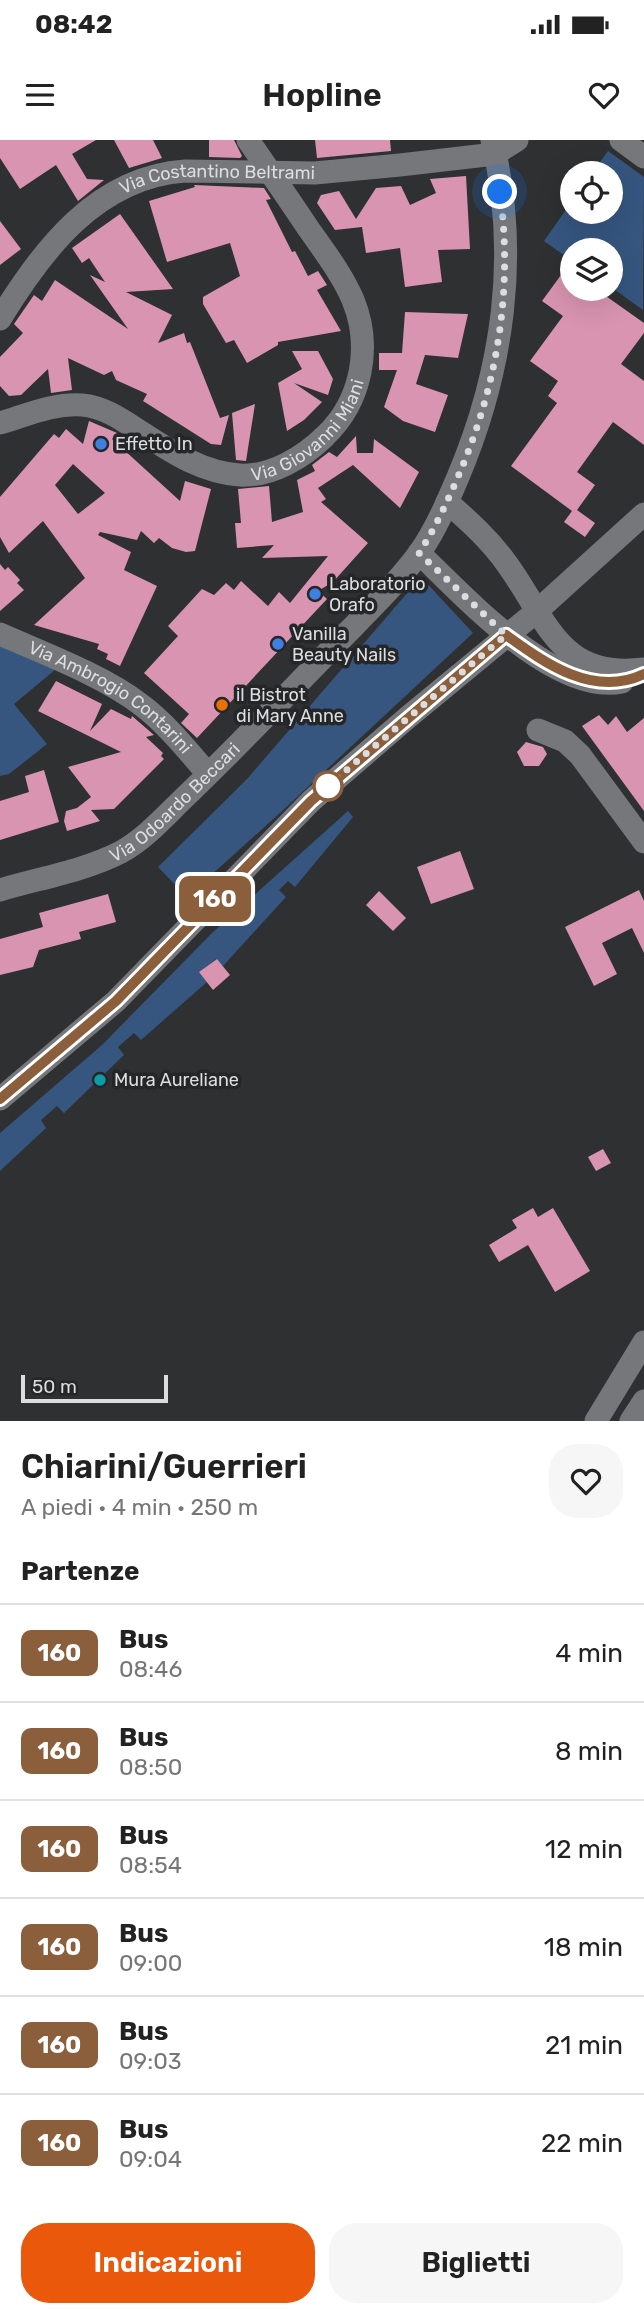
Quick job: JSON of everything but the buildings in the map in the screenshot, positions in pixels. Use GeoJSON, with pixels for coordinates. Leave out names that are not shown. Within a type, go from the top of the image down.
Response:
{"type":"FeatureCollection","features":[{"type":"Feature","properties":{"kind":"street","name":"Via Giovanni Miani"},"geometry":{"type":"LineString","coordinates":[[0,423],[52,407],[90,406],[117,416],[197,465],[240,475],[258,474],[288,463],[325,437],[342,417],[358,385],[362,353],[360,325],[353,299],[340,274],[248,140]]}},
{"type":"Feature","properties":{"kind":"street"},"geometry":{"type":"LineString","coordinates":[[494,147],[517,140]]}},
{"type":"Feature","properties":{"kind":"street"},"geometry":{"type":"LineString","coordinates":[[621,140],[644,157]]}},
{"type":"Feature","properties":{"kind":"street","name":"Via Costantino Beltrami"},"geometry":{"type":"LineString","coordinates":[[0,319],[50,247],[78,218],[109,195],[133,184],[177,172],[315,173],[494,147]]}},
{"type":"Feature","properties":{"kind":"street","name":"Via Odoardo Beccari"},"geometry":{"type":"LineString","coordinates":[[0,890],[120,852],[148,832],[389,590],[419,553],[447,502],[480,422],[496,362],[502,323],[504,240],[494,147]]}},
{"type":"Feature","properties":{"kind":"street"},"geometry":{"type":"LineString","coordinates":[[447,502],[494,548],[554,637],[572,654],[609,670],[644,672]]}},
{"type":"Feature","properties":{"kind":"street"},"geometry":{"type":"LineString","coordinates":[[0,1099],[116,1001],[311,801],[387,734],[537,611],[644,514]]}},
{"type":"Feature","properties":{"kind":"street"},"geometry":{"type":"LineString","coordinates":[[419,553],[506,635],[550,663],[581,679],[615,683],[644,672]]}},
{"type":"Feature","properties":{"kind":"street","name":"Via Ambrogio Contarini"},"geometry":{"type":"LineString","coordinates":[[0,634],[134,698],[154,715],[208,774]]}},
{"type":"Feature","properties":{"kind":"street"},"geometry":{"type":"LineString","coordinates":[[538,730],[565,741],[580,755],[644,842]]}},
{"type":"Feature","properties":{"kind":"street"},"geometry":{"type":"LineString","coordinates":[[596,1421],[644,1342]]}},
{"type":"Feature","properties":{"kind":"street"},"geometry":{"type":"LineString","coordinates":[[631,1421],[644,1401]]}},
{"type":"Feature","properties":{"kind":"shaded area"},"geometry":{"type":"Polygon","coordinates":[[[608,151],[622,161],[601,161],[608,151]]]}},
{"type":"Feature","properties":{"kind":"shaded area"},"geometry":{"type":"Polygon","coordinates":[[[623,162],[644,177],[643,310],[623,296],[623,238],[560,238],[560,252],[544,241],[560,218],[560,224],[623,224],[623,162]]]}},
{"type":"Feature","properties":{"kind":"shaded area"},"geometry":{"type":"Polygon","coordinates":[[[421,577],[473,633],[187,897],[158,867],[247,779],[421,577]]]}},
{"type":"Feature","properties":{"kind":"shaded area"},"geometry":{"type":"Polygon","coordinates":[[[0,645],[56,669],[14,704],[47,744],[9,774],[0,776],[0,645]]]}},
{"type":"Feature","properties":{"kind":"shaded area"},"geometry":{"type":"Polygon","coordinates":[[[348,811],[353,817],[295,887],[288,881],[279,890],[286,897],[223,966],[216,959],[200,972],[207,982],[141,1040],[134,1033],[118,1047],[124,1055],[64,1113],[57,1106],[41,1120],[46,1128],[0,1171],[0,1133],[102,1045],[213,932],[348,811]]]}},
{"type":"Feature","properties":{"kind":"bus line","name":"160"},"geometry":{"type":"LineString","coordinates":[[0,1099],[116,1001],[311,801],[506,635],[581,679],[605,684],[626,681],[644,674]]}},
{"type":"Feature","properties":{"kind":"place","name":"Effetto In"},"geometry":{"type":"Point","coordinates":[101,444]}},
{"type":"Feature","properties":{"kind":"place","name":"Laboratorio Orafo"},"geometry":{"type":"Point","coordinates":[315,594]}},
{"type":"Feature","properties":{"kind":"place","name":"Vanilla Beauty Nails"},"geometry":{"type":"Point","coordinates":[278,644]}},
{"type":"Feature","properties":{"kind":"place","name":"il Bistrot di Mary Anne"},"geometry":{"type":"Point","coordinates":[222,705]}},
{"type":"Feature","properties":{"kind":"place","name":"Mura Aureliane"},"geometry":{"type":"Point","coordinates":[100,1080]}},
{"type":"Feature","properties":{"kind":"route"},"geometry":{"type":"LineString","coordinates":[[328,786],[323,790],[506,635],[419,553],[434,529],[469,452],[492,376],[504,304],[504,240],[500,192]]}}]}
